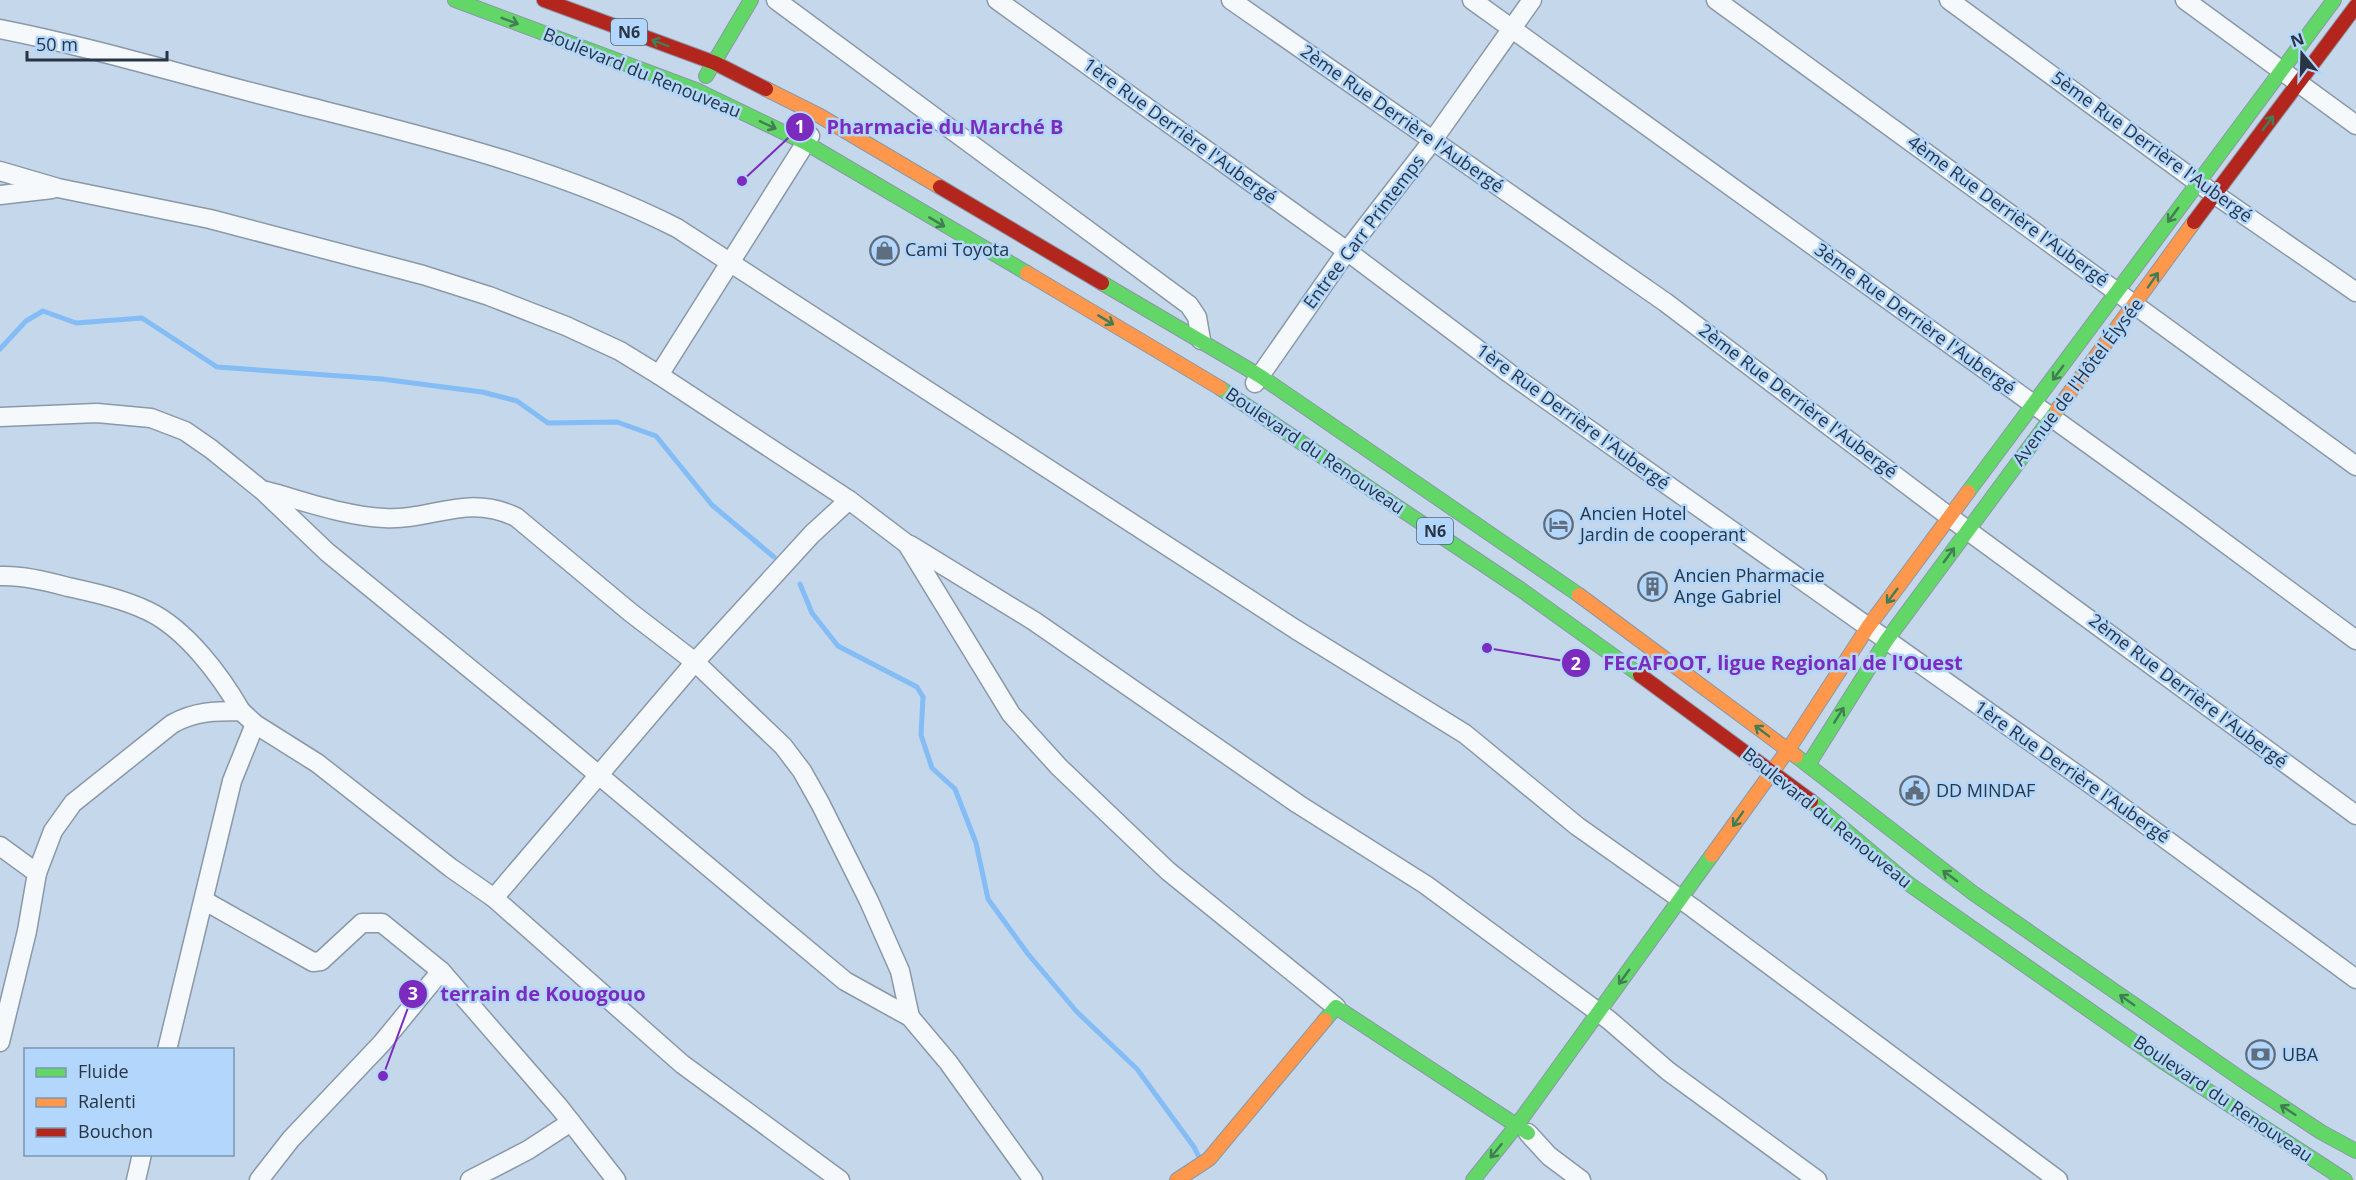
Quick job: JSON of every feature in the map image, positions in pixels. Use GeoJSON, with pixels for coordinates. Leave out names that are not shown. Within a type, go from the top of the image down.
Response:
{"type":"FeatureCollection","features":[{"type":"Feature","properties":{"kind":"main road","name":"Boulevard du Renouveau"},"geometry":{"type":"LineString","coordinates":[[455,0],[696,90],[806,143],[1243,401],[1544,607],[1772,771],[1784,786],[1909,884],[2162,1061],[2345,1180]]}},
{"type":"Feature","properties":{"kind":"main road","name":"N6"},"geometry":{"type":"LineString","coordinates":[[544,0],[715,63]]}},
{"type":"Feature","properties":{"kind":"main road"},"geometry":{"type":"LineString","coordinates":[[696,90],[715,63],[751,0]]}},
{"type":"Feature","properties":{"kind":"main road","name":"Avenue de l'Hôtel Élysée"},"geometry":{"type":"LineString","coordinates":[[1604,1016],[1690,906],[1772,771],[1868,627],[2334,0]]}},
{"type":"Feature","properties":{"kind":"main road","name":"Avenue de l'Hôtel Élysée"},"geometry":{"type":"LineString","coordinates":[[1808,765],[1886,641],[2136,304],[2214,194],[2356,6]]}},
{"type":"Feature","properties":{"kind":"main road","name":"Boulevard du Renouveau"},"geometry":{"type":"LineString","coordinates":[[715,63],[820,116],[978,207],[1113,291],[1260,376],[1564,583],[1808,765],[1973,892],[2321,1132],[2356,1151]]}},
{"type":"Feature","properties":{"kind":"main road"},"geometry":{"type":"LineString","coordinates":[[1544,607],[1564,583]]}},
{"type":"Feature","properties":{"kind":"main road"},"geometry":{"type":"LineString","coordinates":[[1784,786],[1808,765]]}},
{"type":"Feature","properties":{"kind":"main road"},"geometry":{"type":"LineString","coordinates":[[1956,917],[1973,892]]}},
{"type":"Feature","properties":{"kind":"main road"},"geometry":{"type":"LineString","coordinates":[[1473,1180],[1522,1134],[1604,1016],[1651,964]]}},
{"type":"Feature","properties":{"kind":"main road"},"geometry":{"type":"LineString","coordinates":[[1177,1180],[1209,1159],[1336,1007],[1522,1134]]}},
{"type":"Feature","properties":{"kind":"main road"},"geometry":{"type":"LineString","coordinates":[[2305,1155],[2321,1132]]}},
{"type":"Feature","properties":{"kind":"street"},"geometry":{"type":"LineString","coordinates":[[776,0],[1189,305],[1197,317],[1201,340]]}},
{"type":"Feature","properties":{"kind":"street","name":"1ère Rue Derrière l'Aubergé"},"geometry":{"type":"LineString","coordinates":[[997,0],[1347,251],[1509,373],[2096,788],[2356,978]]}},
{"type":"Feature","properties":{"kind":"street","name":"2ème Rue Derrière l'Aubergé"},"geometry":{"type":"LineString","coordinates":[[1231,0],[1665,302],[1967,530],[2356,815]]}},
{"type":"Feature","properties":{"kind":"street","name":"3ème Rue Derrière l'Aubergé"},"geometry":{"type":"LineString","coordinates":[[1472,0],[2052,417],[2356,640]]}},
{"type":"Feature","properties":{"kind":"street","name":"Entree Carr Printemps"},"geometry":{"type":"LineString","coordinates":[[1243,401],[1347,251],[1433,140],[1532,0]]}},
{"type":"Feature","properties":{"kind":"street","name":"4ème Rue Derrière l'Aubergé"},"geometry":{"type":"LineString","coordinates":[[1716,0],[2119,291],[2356,466]]}},
{"type":"Feature","properties":{"kind":"street","name":"5ème Rue Derrière l'Aubergé"},"geometry":{"type":"LineString","coordinates":[[1949,0],[2197,182],[2356,292]]}},
{"type":"Feature","properties":{"kind":"street"},"geometry":{"type":"LineString","coordinates":[[2185,0],[2356,125]]}},
{"type":"Feature","properties":{"kind":"street"},"geometry":{"type":"LineString","coordinates":[[0,29],[388,128],[515,163],[645,212],[676,228],[1295,629],[1455,728],[1576,826],[1690,906],[2058,1180]]}},
{"type":"Feature","properties":{"kind":"street"},"geometry":{"type":"LineString","coordinates":[[659,375],[806,143],[820,116]]}},
{"type":"Feature","properties":{"kind":"street"},"geometry":{"type":"LineString","coordinates":[[0,171],[58,188],[210,219],[423,276],[489,296],[566,326],[620,351],[849,500],[908,544],[1034,621],[1298,804],[1426,885],[1604,1016],[1668,1071],[1817,1180]]}},
{"type":"Feature","properties":{"kind":"street"},"geometry":{"type":"LineString","coordinates":[[0,195],[58,188]]}},
{"type":"Feature","properties":{"kind":"street"},"geometry":{"type":"LineString","coordinates":[[0,417],[97,412],[151,418],[185,431],[264,491],[327,552],[845,981],[910,1017],[948,1062],[1033,1180]]}},
{"type":"Feature","properties":{"kind":"street"},"geometry":{"type":"LineString","coordinates":[[264,491],[358,515],[382,518],[395,518],[448,508],[478,506],[499,509],[516,517],[630,612],[695,662],[783,746],[802,771],[870,901],[900,971],[910,1017]]}},
{"type":"Feature","properties":{"kind":"street"},"geometry":{"type":"LineString","coordinates":[[494,898],[695,662],[812,534],[849,500]]}},
{"type":"Feature","properties":{"kind":"street"},"geometry":{"type":"LineString","coordinates":[[908,544],[1011,714],[1059,767],[1168,872],[1336,1007]]}},
{"type":"Feature","properties":{"kind":"street"},"geometry":{"type":"LineString","coordinates":[[0,576],[43,580],[110,597],[149,612],[177,632],[222,678],[242,711],[255,724],[317,763],[451,868],[494,898],[682,1064],[840,1180]]}},
{"type":"Feature","properties":{"kind":"street"},"geometry":{"type":"LineString","coordinates":[[0,1038],[27,931],[37,873],[53,831],[73,802],[187,715],[204,711],[242,711]]}},
{"type":"Feature","properties":{"kind":"street"},"geometry":{"type":"LineString","coordinates":[[168,1048],[205,901],[232,781],[255,724]]}},
{"type":"Feature","properties":{"kind":"street"},"geometry":{"type":"LineString","coordinates":[[0,846],[37,873]]}},
{"type":"Feature","properties":{"kind":"street"},"geometry":{"type":"LineString","coordinates":[[205,901],[313,962],[321,961],[362,923],[382,923],[441,971],[571,1122],[616,1180]]}},
{"type":"Feature","properties":{"kind":"street"},"geometry":{"type":"LineString","coordinates":[[259,1180],[291,1139],[382,1043],[441,971]]}},
{"type":"Feature","properties":{"kind":"street"},"geometry":{"type":"LineString","coordinates":[[470,1180],[528,1150],[571,1122]]}},
{"type":"Feature","properties":{"kind":"street"},"geometry":{"type":"LineString","coordinates":[[1522,1134],[1581,1180]]}},
{"type":"Feature","properties":{"kind":"street"},"geometry":{"type":"LineString","coordinates":[[136,1180],[142,1156]]}},
{"type":"Feature","properties":{"kind":"waterway"},"geometry":{"type":"LineString","coordinates":[[0,349],[26,321],[43,311],[76,323],[142,318],[217,367],[382,379],[482,392],[517,401],[548,423],[617,422],[656,436],[712,505],[774,557]]}},
{"type":"Feature","properties":{"kind":"waterway"},"geometry":{"type":"LineString","coordinates":[[800,584],[812,613],[838,646],[917,687],[923,697],[921,735],[932,768],[955,789],[976,843],[988,899],[1028,954],[1077,1012],[1137,1069],[1194,1147],[1200,1159]]}},
{"type":"Feature","properties":{"kind":"traffic: fast"},"geometry":{"type":"LineString","coordinates":[[455,0],[696,90],[806,143],[1027,273]]}},
{"type":"Feature","properties":{"kind":"traffic: fast"},"geometry":{"type":"LineString","coordinates":[[706,76],[751,0]]}},
{"type":"Feature","properties":{"kind":"traffic: fast"},"geometry":{"type":"LineString","coordinates":[[1968,492],[2334,0]]}},
{"type":"Feature","properties":{"kind":"traffic: fast"},"geometry":{"type":"LineString","coordinates":[[1102,283],[1260,376],[1579,595]]}},
{"type":"Feature","properties":{"kind":"traffic: fast"},"geometry":{"type":"LineString","coordinates":[[1220,388],[1520,589],[1640,675]]}},
{"type":"Feature","properties":{"kind":"traffic: fast"},"geometry":{"type":"LineString","coordinates":[[1808,765],[1886,641],[2057,410]]}},
{"type":"Feature","properties":{"kind":"traffic: fast"},"geometry":{"type":"LineString","coordinates":[[1796,756],[1973,893],[2247,1083],[2321,1132],[2356,1151]]}},
{"type":"Feature","properties":{"kind":"traffic: fast"},"geometry":{"type":"LineString","coordinates":[[1811,801],[1909,884],[2162,1061],[2345,1180]]}},
{"type":"Feature","properties":{"kind":"traffic: fast"},"geometry":{"type":"LineString","coordinates":[[1473,1180],[1517,1125],[1712,855]]}},
{"type":"Feature","properties":{"kind":"traffic: fast"},"geometry":{"type":"LineString","coordinates":[[1325,1020],[1336,1007],[1528,1133]]}},
{"type":"Feature","properties":{"kind":"traffic: slow"},"geometry":{"type":"LineString","coordinates":[[766,89],[820,116],[940,187]]}},
{"type":"Feature","properties":{"kind":"traffic: slow"},"geometry":{"type":"LineString","coordinates":[[2057,410],[2194,222]]}},
{"type":"Feature","properties":{"kind":"traffic: slow"},"geometry":{"type":"LineString","coordinates":[[1027,273],[1220,388]]}},
{"type":"Feature","properties":{"kind":"traffic: slow"},"geometry":{"type":"LineString","coordinates":[[1788,750],[1868,627],[1968,492]]}},
{"type":"Feature","properties":{"kind":"traffic: slow"},"geometry":{"type":"LineString","coordinates":[[1579,595],[1796,756]]}},
{"type":"Feature","properties":{"kind":"traffic: slow"},"geometry":{"type":"LineString","coordinates":[[1712,855],[1785,754]]}},
{"type":"Feature","properties":{"kind":"traffic: slow"},"geometry":{"type":"LineString","coordinates":[[1177,1180],[1209,1159],[1325,1020]]}},
{"type":"Feature","properties":{"kind":"traffic: jam"},"geometry":{"type":"LineString","coordinates":[[544,0],[715,63],[766,89]]}},
{"type":"Feature","properties":{"kind":"traffic: jam"},"geometry":{"type":"LineString","coordinates":[[2194,222],[2356,6]]}},
{"type":"Feature","properties":{"kind":"traffic: jam"},"geometry":{"type":"LineString","coordinates":[[940,187],[1102,283]]}},
{"type":"Feature","properties":{"kind":"traffic: jam"},"geometry":{"type":"LineString","coordinates":[[1640,675],[1811,801]]}},
{"type":"Feature","properties":{"kind":"place","name":"Pharmacie du Marché B"},"geometry":{"type":"Point","coordinates":[742,181]}},
{"type":"Feature","properties":{"kind":"place","name":"Cami Toyota"},"geometry":{"type":"Point","coordinates":[884,250]}},
{"type":"Feature","properties":{"kind":"place","name":"Ancien Hotel Jardin de cooperant"},"geometry":{"type":"Point","coordinates":[1559,524]}},
{"type":"Feature","properties":{"kind":"place","name":"Ancien Pharmacie Ange Gabriel"},"geometry":{"type":"Point","coordinates":[1653,586]}},
{"type":"Feature","properties":{"kind":"place","name":"FECAFOOT, ligue Regional de l'Ouest"},"geometry":{"type":"Point","coordinates":[1487,648]}},
{"type":"Feature","properties":{"kind":"place","name":"DD MINDAF"},"geometry":{"type":"Point","coordinates":[1915,791]}},
{"type":"Feature","properties":{"kind":"place","name":"UBA"},"geometry":{"type":"Point","coordinates":[2261,1055]}},
{"type":"Feature","properties":{"kind":"place","name":"terrain de Kouogouo"},"geometry":{"type":"Point","coordinates":[383,1076]}}]}
